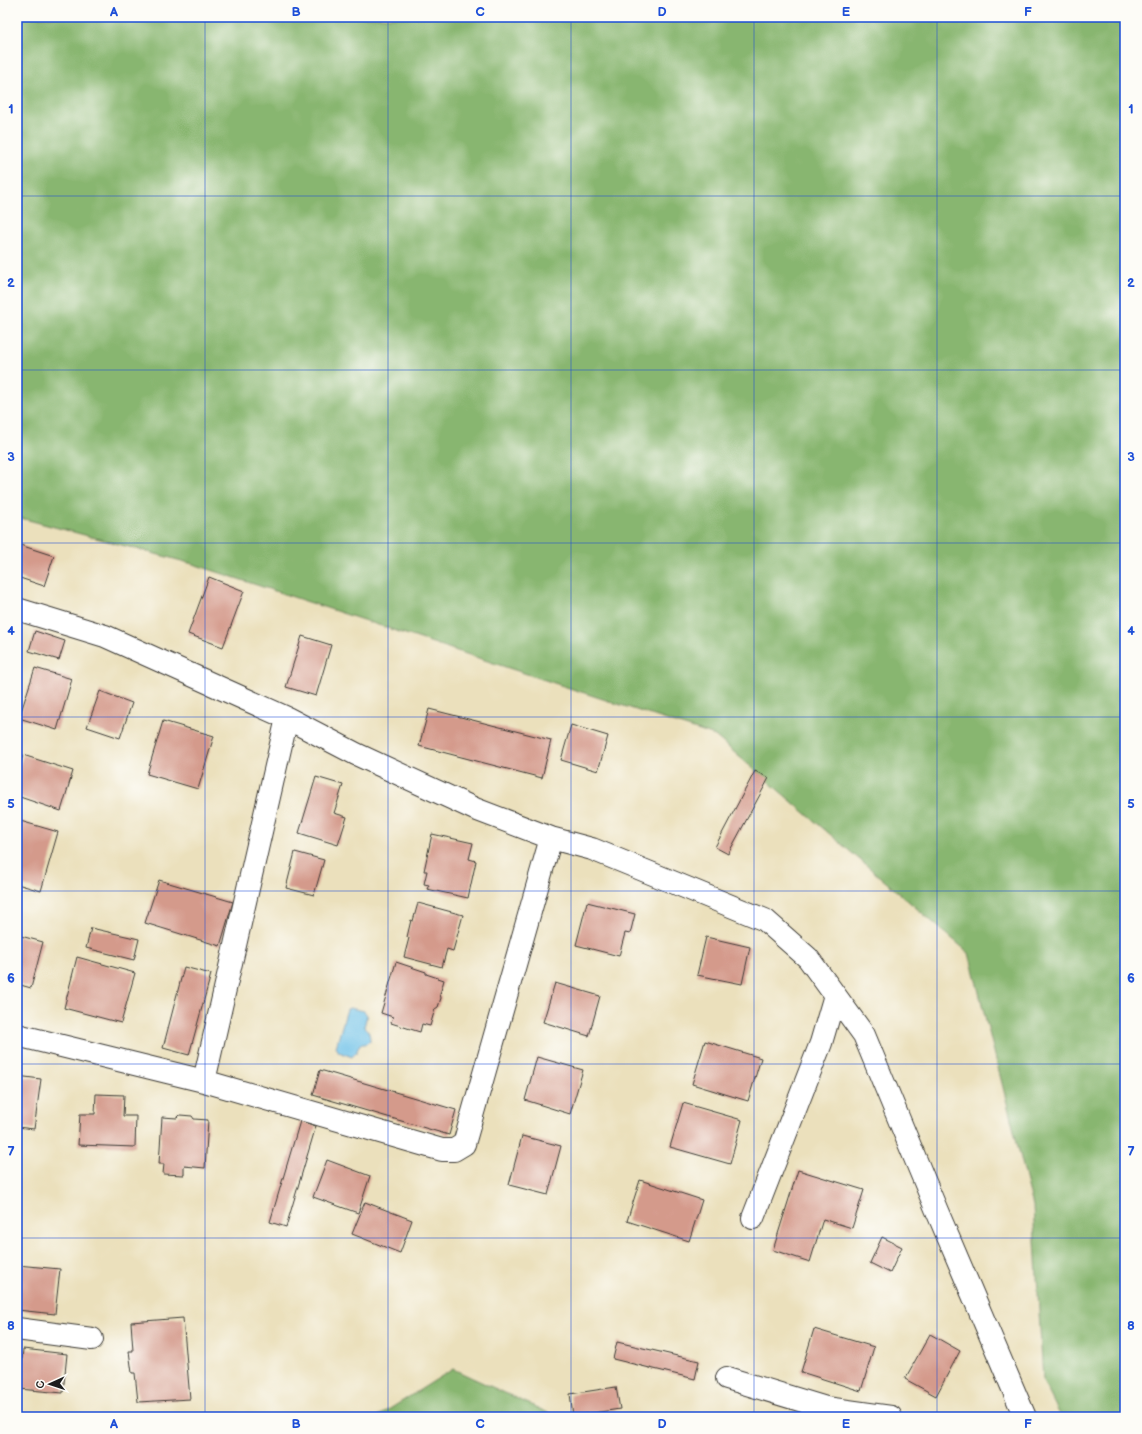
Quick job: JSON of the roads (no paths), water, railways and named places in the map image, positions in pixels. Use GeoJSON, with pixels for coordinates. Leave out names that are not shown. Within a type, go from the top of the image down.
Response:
{"type":"FeatureCollection","features":[{"type":"Feature","properties":{"kind":"street"},"geometry":{"type":"LineString","coordinates":[[17,609],[105,636],[288,718],[356,754],[476,809],[551,838],[592,849],[765,920],[808,958],[864,1035],[1025,1417]]}},
{"type":"Feature","properties":{"kind":"street"},"geometry":{"type":"LineString","coordinates":[[204,1081],[288,718]]}},
{"type":"Feature","properties":{"kind":"street"},"geometry":{"type":"LineString","coordinates":[[17,1035],[204,1081],[442,1150],[454,1150],[464,1144],[551,838]]}},
{"type":"Feature","properties":{"kind":"street"},"geometry":{"type":"LineString","coordinates":[[753,1218],[821,1043],[834,995]]}},
{"type":"Feature","properties":{"kind":"street"},"geometry":{"type":"LineString","coordinates":[[17,1329],[92,1339]]}},
{"type":"Feature","properties":{"kind":"street"},"geometry":{"type":"LineString","coordinates":[[727,1378],[826,1408],[892,1417]]}},
{"type":"Feature","properties":{"kind":"water"},"geometry":{"type":"Polygon","coordinates":[[[350,1008],[364,1011],[367,1015],[364,1027],[368,1031],[370,1039],[370,1041],[365,1044],[360,1044],[356,1053],[352,1057],[339,1052],[336,1047],[347,1009],[350,1008]]]}}]}
